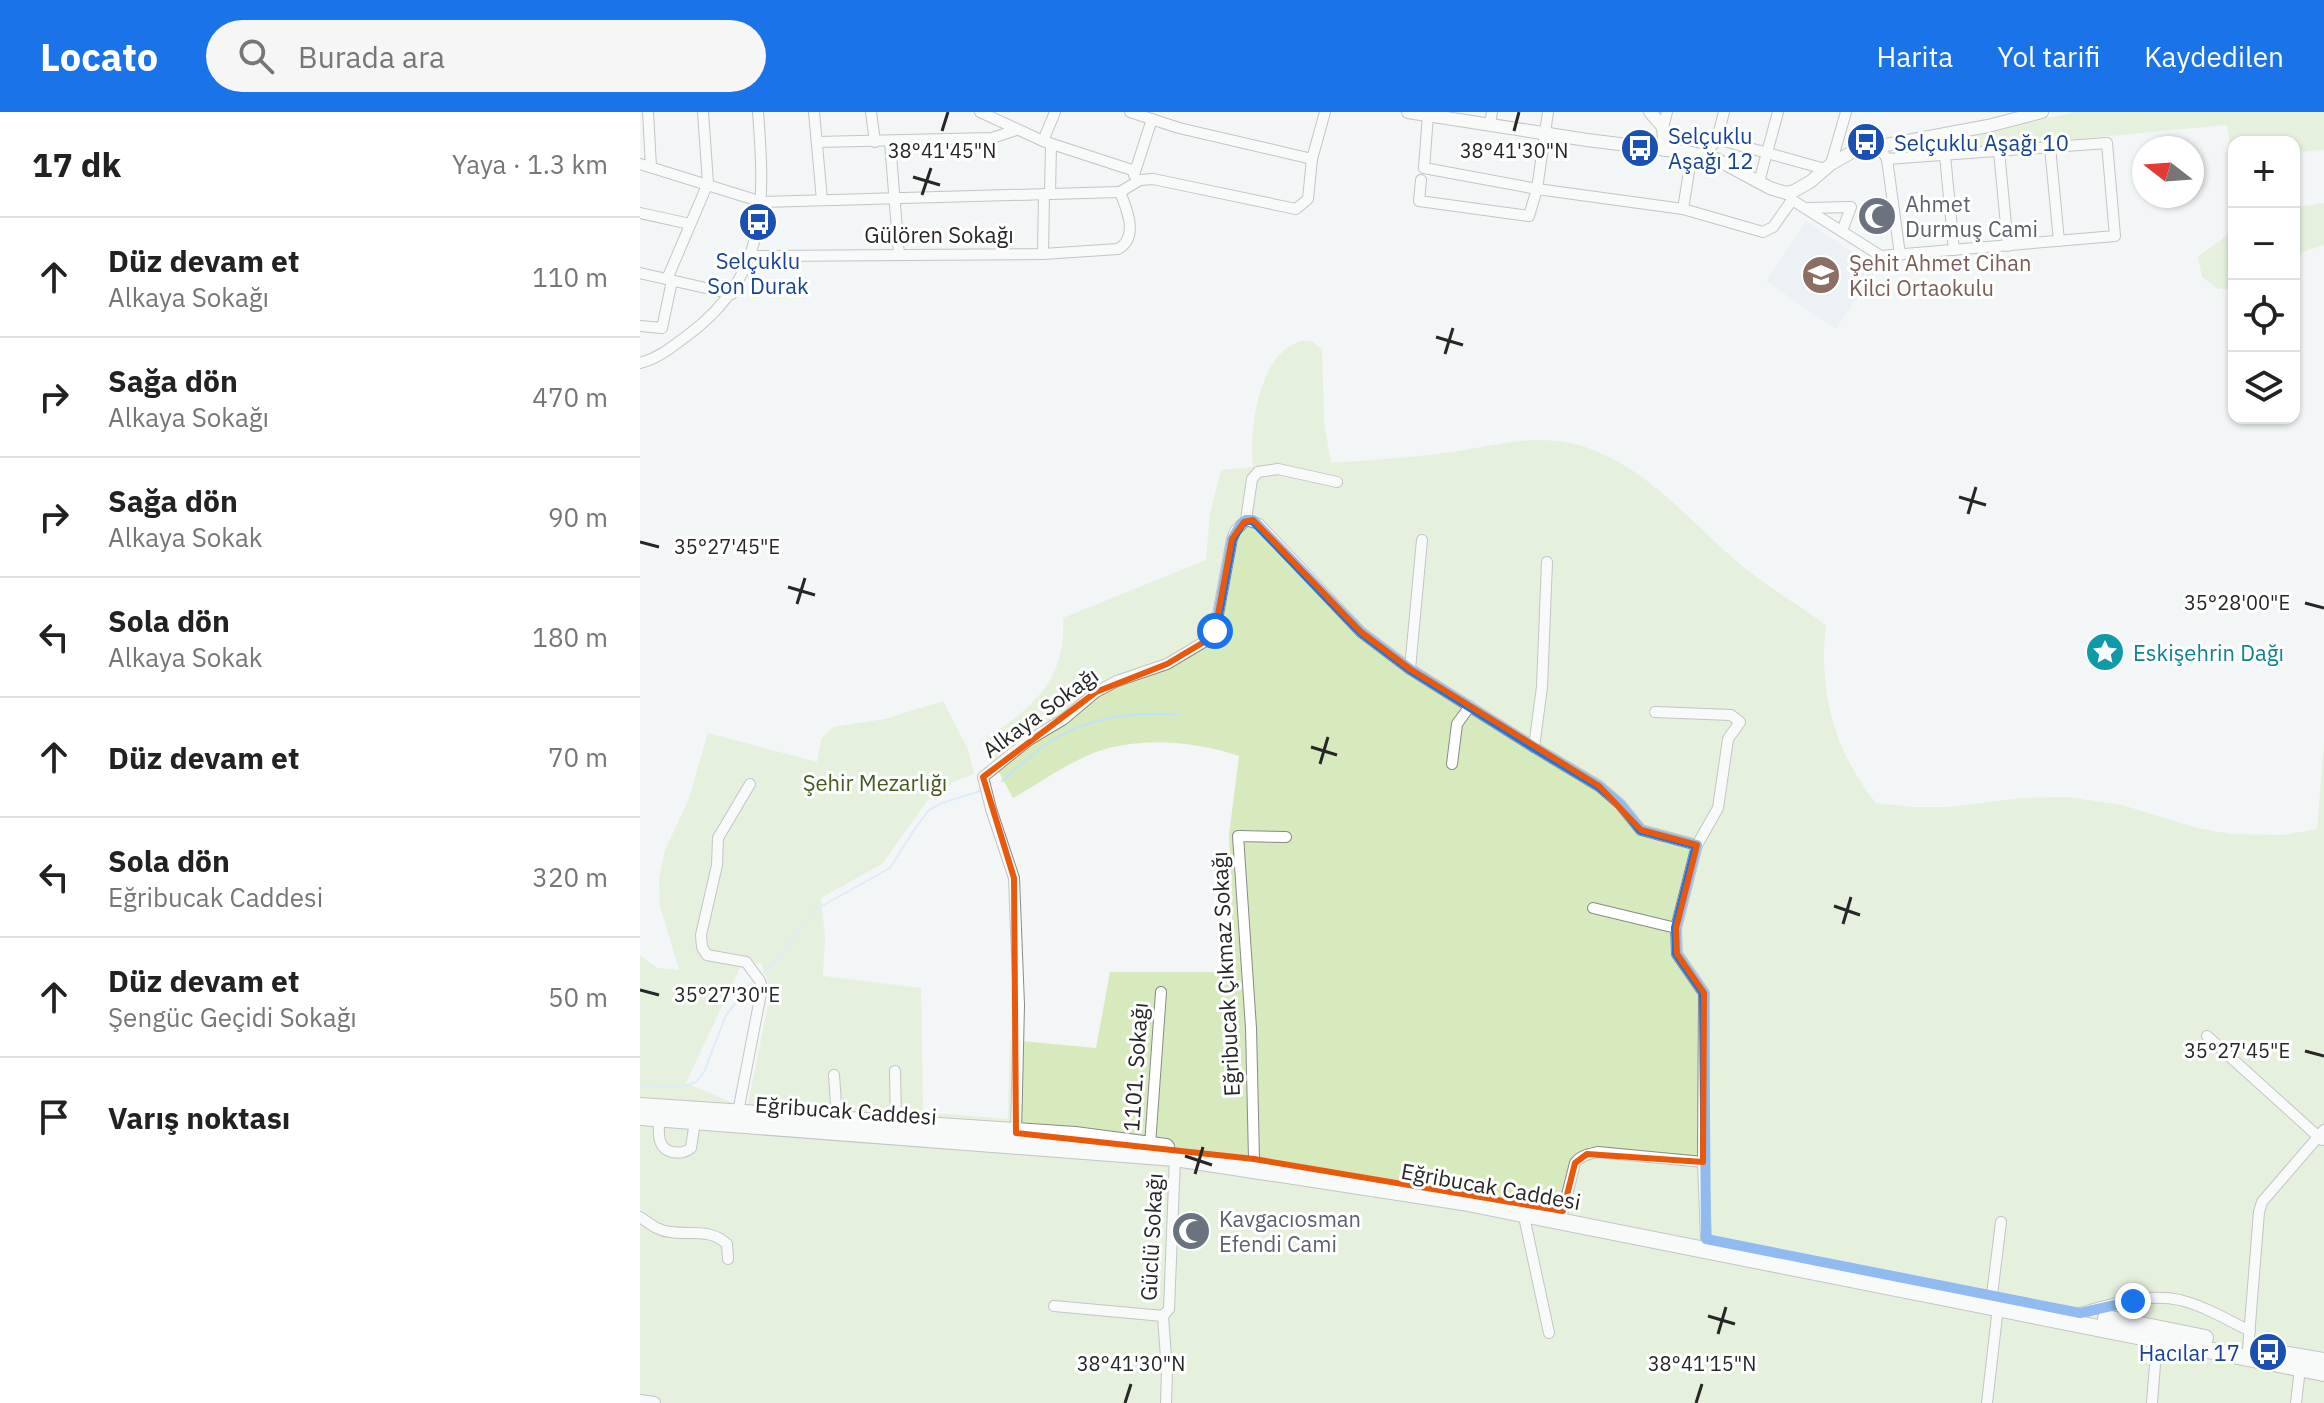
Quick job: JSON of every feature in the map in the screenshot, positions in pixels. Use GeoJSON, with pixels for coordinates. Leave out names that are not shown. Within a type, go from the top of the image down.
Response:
{"type":"FeatureCollection","features":[{"type":"Feature","properties":{"kind":"main road","name":"Eğribucak Caddesi"},"geometry":{"type":"LineString","coordinates":[[640,1106],[1075,1135],[1254,1159],[1563,1211],[1706,1239],[2324,1373]]}},
{"type":"Feature","properties":{"kind":"main road","name":"Eğribucak Caddesi"},"geometry":{"type":"LineString","coordinates":[[640,1117],[1175,1158],[1523,1212],[1995,1301],[2080,1313],[2171,1330],[2248,1349],[2324,1361]]}},
{"type":"Feature","properties":{"kind":"street"},"geometry":{"type":"LineString","coordinates":[[648,112],[646,165],[762,202],[1120,192],[1131,183],[1153,179],[1296,209],[1308,199],[1312,159],[1325,112]]}},
{"type":"Feature","properties":{"kind":"street"},"geometry":{"type":"LineString","coordinates":[[640,326],[662,328],[670,280],[708,183],[703,112]]}},
{"type":"Feature","properties":{"kind":"street"},"geometry":{"type":"LineString","coordinates":[[640,363],[656,358],[709,320],[732,294],[751,256],[762,202],[758,112]]}},
{"type":"Feature","properties":{"kind":"street"},"geometry":{"type":"LineString","coordinates":[[814,112],[822,200]]}},
{"type":"Feature","properties":{"kind":"street"},"geometry":{"type":"LineString","coordinates":[[871,112],[875,142]]}},
{"type":"Feature","properties":{"kind":"street"},"geometry":{"type":"LineString","coordinates":[[980,112],[1047,143],[1135,171]]}},
{"type":"Feature","properties":{"kind":"street"},"geometry":{"type":"LineString","coordinates":[[1043,254],[1047,143],[1055,112]]}},
{"type":"Feature","properties":{"kind":"street"},"geometry":{"type":"LineString","coordinates":[[1130,112],[1179,128],[1312,159]]}},
{"type":"Feature","properties":{"kind":"street"},"geometry":{"type":"LineString","coordinates":[[1408,112],[1491,118],[1544,133],[1716,159],[1791,196],[1881,256],[2115,236],[2107,143],[1887,159]]}},
{"type":"Feature","properties":{"kind":"street"},"geometry":{"type":"LineString","coordinates":[[1421,180],[1419,201],[1526,217],[1531,214],[1537,189],[1548,112]]}},
{"type":"Feature","properties":{"kind":"street"},"geometry":{"type":"LineString","coordinates":[[1650,112],[1663,127]]}},
{"type":"Feature","properties":{"kind":"street"},"geometry":{"type":"LineString","coordinates":[[1665,150],[1663,127],[1667,112]]}},
{"type":"Feature","properties":{"kind":"street"},"geometry":{"type":"LineString","coordinates":[[1683,209],[1698,155],[1717,139],[1724,112]]}},
{"type":"Feature","properties":{"kind":"street"},"geometry":{"type":"LineString","coordinates":[[1759,182],[1778,112]]}},
{"type":"Feature","properties":{"kind":"street"},"geometry":{"type":"LineString","coordinates":[[1828,167],[1846,112]]}},
{"type":"Feature","properties":{"kind":"street"},"geometry":{"type":"LineString","coordinates":[[1434,114],[1424,168],[1537,189],[1683,209],[1763,232],[1773,227],[1791,196],[1854,151],[1988,126],[2042,112]]}},
{"type":"Feature","properties":{"kind":"street"},"geometry":{"type":"LineString","coordinates":[[1131,183],[1152,119]]}},
{"type":"Feature","properties":{"kind":"street"},"geometry":{"type":"LineString","coordinates":[[817,142],[992,138],[1016,130]]}},
{"type":"Feature","properties":{"kind":"street"},"geometry":{"type":"LineString","coordinates":[[1717,139],[1828,167]]}},
{"type":"Feature","properties":{"kind":"street"},"geometry":{"type":"LineString","coordinates":[[890,142],[899,255]]}},
{"type":"Feature","properties":{"kind":"street"},"geometry":{"type":"LineString","coordinates":[[1879,146],[1887,159],[1900,255]]}},
{"type":"Feature","properties":{"kind":"street"},"geometry":{"type":"LineString","coordinates":[[2050,147],[2059,241]]}},
{"type":"Feature","properties":{"kind":"street"},"geometry":{"type":"LineString","coordinates":[[1999,151],[2008,246]]}},
{"type":"Feature","properties":{"kind":"street"},"geometry":{"type":"LineString","coordinates":[[1945,155],[1954,250]]}},
{"type":"Feature","properties":{"kind":"street","name":"Gülören Sokağı"},"geometry":{"type":"LineString","coordinates":[[751,256],[1043,254],[1118,249],[1126,245],[1129,237],[1127,209],[1120,192]]}},
{"type":"Feature","properties":{"kind":"street"},"geometry":{"type":"LineString","coordinates":[[1805,208],[1851,207],[1842,231]]}},
{"type":"Feature","properties":{"kind":"street"},"geometry":{"type":"LineString","coordinates":[[640,213],[690,224]]}},
{"type":"Feature","properties":{"kind":"street"},"geometry":{"type":"LineString","coordinates":[[640,273],[732,294]]}},
{"type":"Feature","properties":{"kind":"street"},"geometry":{"type":"LineString","coordinates":[[1337,482],[1278,469],[1258,472],[1252,479],[1246,520],[1259,524],[1361,632],[1410,669],[1599,786],[1620,804],[1641,830],[1697,845]]}},
{"type":"Feature","properties":{"kind":"street","name":"Alkaya Sokağı"},"geometry":{"type":"LineString","coordinates":[[1016,1133],[1019,1005],[1014,878],[983,777],[1096,692],[1117,681],[1167,664],[1214,636],[1232,539],[1246,520]]}},
{"type":"Feature","properties":{"kind":"street"},"geometry":{"type":"LineString","coordinates":[[1410,669],[1422,540]]}},
{"type":"Feature","properties":{"kind":"street"},"geometry":{"type":"LineString","coordinates":[[1534,747],[1542,687],[1547,562]]}},
{"type":"Feature","properties":{"kind":"street"},"geometry":{"type":"LineString","coordinates":[[1452,764],[1457,724],[1470,706]]}},
{"type":"Feature","properties":{"kind":"street"},"geometry":{"type":"LineString","coordinates":[[1655,712],[1731,715],[1739,720],[1739,725],[1728,739],[1718,808],[1697,845],[1676,928],[1677,954],[1704,993],[1706,1239]]}},
{"type":"Feature","properties":{"kind":"street"},"geometry":{"type":"LineString","coordinates":[[738,1112],[762,988],[746,962],[707,955],[702,947],[701,935],[717,865],[718,838],[750,784]]}},
{"type":"Feature","properties":{"kind":"street","name":"Eğribucak Çıkmaz Sokağı"},"geometry":{"type":"LineString","coordinates":[[1254,1159],[1251,1028],[1238,836],[1286,837]]}},
{"type":"Feature","properties":{"kind":"street"},"geometry":{"type":"LineString","coordinates":[[1593,908],[1676,928]]}},
{"type":"Feature","properties":{"kind":"street","name":"1101. Sokağı"},"geometry":{"type":"LineString","coordinates":[[1150,1145],[1161,992]]}},
{"type":"Feature","properties":{"kind":"street"},"geometry":{"type":"LineString","coordinates":[[2207,1036],[2322,1136],[2262,1202],[2248,1349]]}},
{"type":"Feature","properties":{"kind":"street"},"geometry":{"type":"LineString","coordinates":[[895,1071],[896,1124]]}},
{"type":"Feature","properties":{"kind":"street"},"geometry":{"type":"LineString","coordinates":[[834,1075],[837,1119]]}},
{"type":"Feature","properties":{"kind":"street"},"geometry":{"type":"LineString","coordinates":[[659,1118],[659,1141],[666,1149],[675,1152],[685,1152],[691,1148],[695,1121]]}},
{"type":"Feature","properties":{"kind":"street"},"geometry":{"type":"LineString","coordinates":[[1563,1211],[1575,1163],[1587,1154],[1598,1152],[1703,1162]]}},
{"type":"Feature","properties":{"kind":"street","name":"Güclü Sokağı"},"geometry":{"type":"LineString","coordinates":[[1166,1403],[1163,1316],[1169,1309],[1175,1158]]}},
{"type":"Feature","properties":{"kind":"street"},"geometry":{"type":"LineString","coordinates":[[1523,1212],[1549,1333]]}},
{"type":"Feature","properties":{"kind":"street"},"geometry":{"type":"LineString","coordinates":[[640,1217],[661,1230],[703,1232],[720,1238],[729,1249],[728,1259]]}},
{"type":"Feature","properties":{"kind":"street"},"geometry":{"type":"LineString","coordinates":[[1987,1403],[2001,1222]]}},
{"type":"Feature","properties":{"kind":"street"},"geometry":{"type":"LineString","coordinates":[[2080,1313],[2117,1303],[2180,1300],[2250,1331]]}},
{"type":"Feature","properties":{"kind":"street","name":"Güclü Sokağı"},"geometry":{"type":"LineString","coordinates":[[1054,1306],[1163,1316]]}},
{"type":"Feature","properties":{"kind":"street"},"geometry":{"type":"LineString","coordinates":[[2152,1403],[2157,1339]]}},
{"type":"Feature","properties":{"kind":"street"},"geometry":{"type":"LineString","coordinates":[[2296,1403],[2300,1368]]}},
{"type":"Feature","properties":{"kind":"street"},"geometry":{"type":"LineString","coordinates":[[640,1401],[654,1403]]}},
{"type":"Feature","properties":{"kind":"highlighted area"},"geometry":{"type":"Polygon","coordinates":[[[1253,520],[1361,632],[1410,669],[1599,786],[1641,830],[1697,845],[1676,928],[1677,954],[1704,993],[1703,1162],[1587,1154],[1575,1163],[1563,1211],[1254,1159],[1016,1133],[1014,878],[983,777],[1096,692],[1167,664],[1214,636],[1232,539],[1244,522],[1253,520]]]}},
{"type":"Feature","properties":{"kind":"shaded area","name":"Şehit Ahmet Cihan Kilci Ortaokulu"},"geometry":{"type":"Polygon","coordinates":[[[1806,221],[1877,269],[1836,329],[1766,281],[1806,221]]]}},
{"type":"Feature","properties":{"kind":"green space"},"geometry":{"type":"Polygon","coordinates":[[[2076,112],[2324,112],[2324,150],[2300,152],[2300,136],[2229,136],[2227,125],[1896,156],[1890,153],[2076,112]]]}},
{"type":"Feature","properties":{"kind":"green space"},"geometry":{"type":"Polygon","coordinates":[[[2324,203],[2324,245],[2300,253],[2300,208],[2324,203]]]}},
{"type":"Feature","properties":{"kind":"green space"},"geometry":{"type":"Polygon","coordinates":[[[2228,234],[2228,289],[2218,289],[2202,277],[2198,257],[2228,234]]]}},
{"type":"Feature","properties":{"kind":"green space","name":"Şehir Mezarlığı"},"geometry":{"type":"Polygon","coordinates":[[[1301,341],[1311,341],[1322,349],[1324,421],[1331,463],[1544,440],[1584,447],[1611,458],[1659,490],[1746,569],[1826,625],[1825,673],[1832,719],[1849,763],[1876,803],[1949,807],[2022,798],[2067,797],[2122,805],[2197,828],[2231,834],[2283,835],[2317,829],[2324,743],[2324,1403],[640,1403],[640,955],[657,968],[679,970],[660,906],[659,878],[665,850],[688,801],[708,733],[817,762],[821,739],[833,727],[885,719],[943,701],[968,749],[974,774],[953,782],[927,801],[882,864],[821,898],[825,938],[823,976],[921,988],[923,1112],[1008,1119],[1010,1040],[1096,1048],[1110,972],[1234,972],[1229,835],[1239,756],[1201,746],[1160,742],[1120,746],[1082,758],[1013,798],[982,741],[1030,705],[1052,676],[1063,640],[1063,618],[1206,560],[1210,513],[1221,470],[1253,467],[1253,434],[1259,395],[1275,361],[1286,348],[1301,341]],[[761,963],[740,968],[686,1083],[747,1109],[770,995],[761,963]]]}},
{"type":"Feature","properties":{"kind":"waterway"},"geometry":{"type":"LineString","coordinates":[[1002,781],[1045,745],[1080,726],[1129,715],[1178,715]]}},
{"type":"Feature","properties":{"kind":"waterway"},"geometry":{"type":"LineString","coordinates":[[764,972],[813,911],[890,868],[929,810],[980,791]]}},
{"type":"Feature","properties":{"kind":"waterway"},"geometry":{"type":"LineString","coordinates":[[640,1086],[681,1087],[696,1082],[704,1072],[726,1015],[751,984]]}},
{"type":"Feature","properties":{"kind":"place","name":"Selçuklu Aşağı 10"},"geometry":{"type":"Point","coordinates":[1866,142]}},
{"type":"Feature","properties":{"kind":"place","name":"Selçuklu Aşağı 12"},"geometry":{"type":"Point","coordinates":[1640,148]}},
{"type":"Feature","properties":{"kind":"place","name":"Ahmet Durmuş Cami"},"geometry":{"type":"Point","coordinates":[1877,216]}},
{"type":"Feature","properties":{"kind":"place","name":"Selçuklu Son Durak"},"geometry":{"type":"Point","coordinates":[758,222]}},
{"type":"Feature","properties":{"kind":"place","name":"Şehit Ahmet Cihan Kilci Ortaokulu"},"geometry":{"type":"Point","coordinates":[1821,275]}},
{"type":"Feature","properties":{"kind":"place","name":"Eskişehrin Dağı"},"geometry":{"type":"Point","coordinates":[2105,652]}},
{"type":"Feature","properties":{"kind":"place","name":"Kavgacıosman Efendi Cami"},"geometry":{"type":"Point","coordinates":[1191,1231]}},
{"type":"Feature","properties":{"kind":"place","name":"Hacılar 17"},"geometry":{"type":"Point","coordinates":[2268,1352]}},
{"type":"Feature","properties":{"kind":"route"},"geometry":{"type":"LineString","coordinates":[[1215,631],[1232,539],[1241,524],[1253,520],[1361,632],[1410,669],[1599,786],[1620,804],[1641,830],[1697,845],[1676,928],[1677,954],[1704,993],[1706,1239],[2080,1313],[2133,1301]]}}]}
